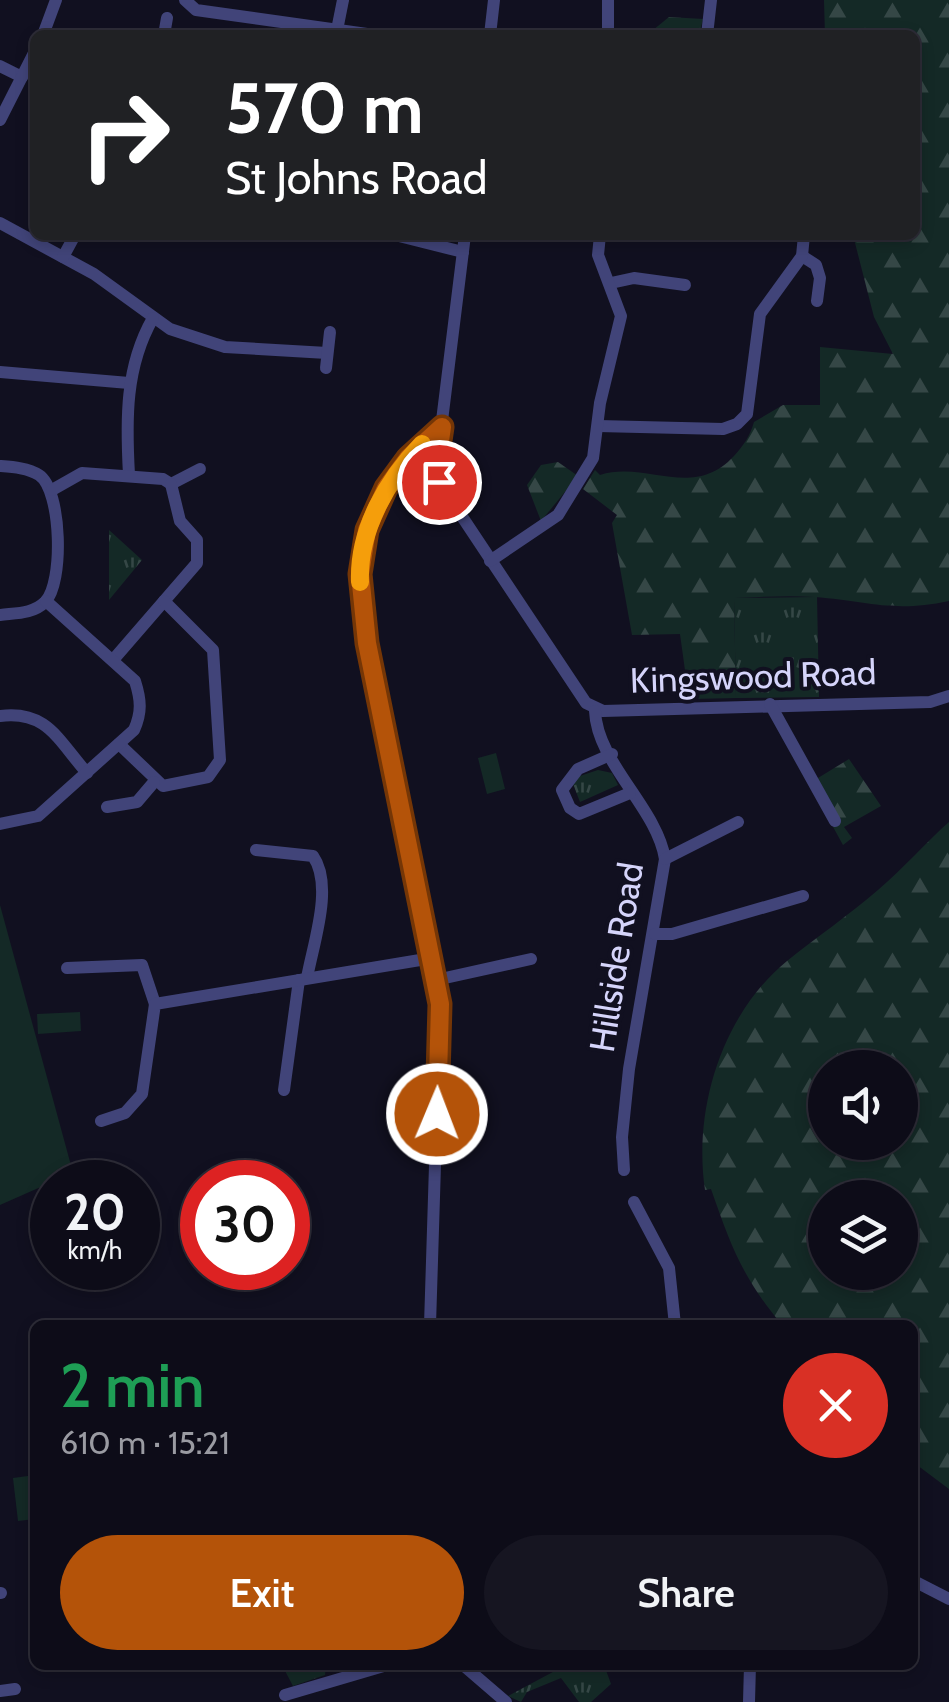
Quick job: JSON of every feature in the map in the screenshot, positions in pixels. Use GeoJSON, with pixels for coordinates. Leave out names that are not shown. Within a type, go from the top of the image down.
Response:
{"type":"FeatureCollection","features":[{"type":"Feature","properties":{"kind":"street"},"geometry":{"type":"LineString","coordinates":[[45,30],[56,0]]}},
{"type":"Feature","properties":{"kind":"street"},"geometry":{"type":"LineString","coordinates":[[184,0],[196,10],[297,30],[337,30],[342,0]]}},
{"type":"Feature","properties":{"kind":"street"},"geometry":{"type":"LineString","coordinates":[[491,30],[494,0]]}},
{"type":"Feature","properties":{"kind":"street"},"geometry":{"type":"LineString","coordinates":[[608,0],[608,30]]}},
{"type":"Feature","properties":{"kind":"street"},"geometry":{"type":"LineString","coordinates":[[708,30],[712,0]]}},
{"type":"Feature","properties":{"kind":"street"},"geometry":{"type":"LineString","coordinates":[[165,30],[167,18]]}},
{"type":"Feature","properties":{"kind":"street"},"geometry":{"type":"LineString","coordinates":[[0,120],[30,61]]}},
{"type":"Feature","properties":{"kind":"street"},"geometry":{"type":"LineString","coordinates":[[0,66],[22,77]]}},
{"type":"Feature","properties":{"kind":"street"},"geometry":{"type":"LineString","coordinates":[[0,223],[30,239]]}},
{"type":"Feature","properties":{"kind":"street"},"geometry":{"type":"LineString","coordinates":[[32,240],[170,329],[224,347],[327,361],[330,332]]}},
{"type":"Feature","properties":{"kind":"street"},"geometry":{"type":"LineString","coordinates":[[63,257],[72,240]]}},
{"type":"Feature","properties":{"kind":"street"},"geometry":{"type":"LineString","coordinates":[[415,240],[463,252]]}},
{"type":"Feature","properties":{"kind":"street"},"geometry":{"type":"LineString","coordinates":[[430,1320],[440,1004],[374,680],[360,574],[367,530],[386,488],[408,458],[442,427],[464,240]]}},
{"type":"Feature","properties":{"kind":"street"},"geometry":{"type":"LineString","coordinates":[[490,561],[558,515],[588,473],[621,316],[598,255],[600,240]]}},
{"type":"Feature","properties":{"kind":"street"},"geometry":{"type":"LineString","coordinates":[[598,426],[723,429],[737,424],[746,414],[760,314],[802,256],[804,240]]}},
{"type":"Feature","properties":{"kind":"street"},"geometry":{"type":"LineString","coordinates":[[802,256],[816,265],[820,278],[817,300]]}},
{"type":"Feature","properties":{"kind":"street"},"geometry":{"type":"LineString","coordinates":[[611,283],[634,278],[685,285]]}},
{"type":"Feature","properties":{"kind":"street"},"geometry":{"type":"LineString","coordinates":[[129,475],[129,382],[138,344],[153,318]]}},
{"type":"Feature","properties":{"kind":"street"},"geometry":{"type":"LineString","coordinates":[[0,372],[129,382]]}},
{"type":"Feature","properties":{"kind":"street","name":"Kingswood Road"},"geometry":{"type":"LineString","coordinates":[[442,427],[436,468],[439,482],[586,703],[596,711],[930,702],[949,696]]}},
{"type":"Feature","properties":{"kind":"street"},"geometry":{"type":"LineString","coordinates":[[0,466],[40,476],[52,490],[56,586],[46,601],[31,611],[0,615]]}},
{"type":"Feature","properties":{"kind":"street"},"geometry":{"type":"LineString","coordinates":[[52,490],[82,473],[129,475],[171,484],[200,469]]}},
{"type":"Feature","properties":{"kind":"street"},"geometry":{"type":"LineString","coordinates":[[113,660],[197,563],[200,552],[180,520],[171,484]]}},
{"type":"Feature","properties":{"kind":"street"},"geometry":{"type":"LineString","coordinates":[[0,824],[38,816],[120,744],[134,730],[141,700],[134,682],[113,660],[46,601]]}},
{"type":"Feature","properties":{"kind":"street"},"geometry":{"type":"LineString","coordinates":[[120,744],[154,782],[171,787],[208,777],[220,760],[213,650],[164,601]]}},
{"type":"Feature","properties":{"kind":"street"},"geometry":{"type":"LineString","coordinates":[[770,704],[836,821]]}},
{"type":"Feature","properties":{"kind":"street","name":"Hillside Road"},"geometry":{"type":"LineString","coordinates":[[596,711],[630,793],[646,812],[665,859],[629,1069],[624,1170]]}},
{"type":"Feature","properties":{"kind":"street"},"geometry":{"type":"LineString","coordinates":[[0,716],[25,713],[38,717],[87,772]]}},
{"type":"Feature","properties":{"kind":"street"},"geometry":{"type":"LineString","coordinates":[[612,754],[567,779],[562,790],[570,808],[578,814],[630,793]]}},
{"type":"Feature","properties":{"kind":"street"},"geometry":{"type":"LineString","coordinates":[[108,807],[136,802],[154,782]]}},
{"type":"Feature","properties":{"kind":"street"},"geometry":{"type":"LineString","coordinates":[[665,859],[738,822]]}},
{"type":"Feature","properties":{"kind":"street"},"geometry":{"type":"LineString","coordinates":[[256,850],[313,856],[321,867],[284,1090]]}},
{"type":"Feature","properties":{"kind":"street"},"geometry":{"type":"LineString","coordinates":[[655,934],[672,934],[802,896]]}},
{"type":"Feature","properties":{"kind":"street"},"geometry":{"type":"LineString","coordinates":[[155,1004],[432,958]]}},
{"type":"Feature","properties":{"kind":"street"},"geometry":{"type":"LineString","coordinates":[[436,980],[531,960]]}},
{"type":"Feature","properties":{"kind":"street"},"geometry":{"type":"LineString","coordinates":[[67,968],[142,966],[155,1004],[142,1094],[125,1113],[101,1120]]}},
{"type":"Feature","properties":{"kind":"street"},"geometry":{"type":"LineString","coordinates":[[634,1202],[669,1268],[674,1320]]}},
{"type":"Feature","properties":{"kind":"street"},"geometry":{"type":"LineString","coordinates":[[918,1583],[949,1599]]}},
{"type":"Feature","properties":{"kind":"street"},"geometry":{"type":"LineString","coordinates":[[285,1695],[370,1670]]}},
{"type":"Feature","properties":{"kind":"street"},"geometry":{"type":"LineString","coordinates":[[470,1670],[506,1702]]}},
{"type":"Feature","properties":{"kind":"street"},"geometry":{"type":"LineString","coordinates":[[748,1702],[750,1670]]}},
{"type":"Feature","properties":{"kind":"green space"},"geometry":{"type":"Polygon","coordinates":[[[824,0],[949,0],[949,601],[896,606],[805,596],[734,598],[736,698],[689,699],[680,634],[632,635],[612,523],[617,515],[583,489],[595,470],[600,475],[635,472],[702,476],[734,456],[754,422],[783,405],[820,405],[820,347],[893,354],[874,317],[854,240],[920,240],[920,30],[825,30],[824,0]]]}},
{"type":"Feature","properties":{"kind":"green space"},"geometry":{"type":"Polygon","coordinates":[[[669,17],[703,19],[700,30],[653,30],[669,17]]]}},
{"type":"Feature","properties":{"kind":"green space"},"geometry":{"type":"Polygon","coordinates":[[[558,462],[578,476],[541,521],[527,485],[541,465],[558,462]]]}},
{"type":"Feature","properties":{"kind":"green space"},"geometry":{"type":"Polygon","coordinates":[[[109,530],[142,560],[109,600],[109,530]]]}},
{"type":"Feature","properties":{"kind":"green space"},"geometry":{"type":"Polygon","coordinates":[[[817,597],[819,697],[736,698],[734,598],[817,597]]]}},
{"type":"Feature","properties":{"kind":"green space"},"geometry":{"type":"Polygon","coordinates":[[[496,753],[505,789],[487,794],[478,758],[496,753]]]}},
{"type":"Feature","properties":{"kind":"green space"},"geometry":{"type":"Polygon","coordinates":[[[849,759],[881,806],[844,827],[852,838],[843,845],[820,803],[818,778],[849,759]]]}},
{"type":"Feature","properties":{"kind":"green space"},"geometry":{"type":"Polygon","coordinates":[[[598,770],[612,773],[618,785],[580,802],[571,779],[598,770]]]}},
{"type":"Feature","properties":{"kind":"green space"},"geometry":{"type":"Polygon","coordinates":[[[949,822],[949,1489],[918,1466],[918,1320],[778,1320],[747,1276],[711,1189],[705,1190],[704,1128],[717,1065],[729,1035],[764,983],[878,890],[949,822]]]}},
{"type":"Feature","properties":{"kind":"green space"},"geometry":{"type":"Polygon","coordinates":[[[0,905],[70,1160],[30,1160],[30,1192],[0,1205],[0,905]]]}},
{"type":"Feature","properties":{"kind":"green space"},"geometry":{"type":"Polygon","coordinates":[[[80,1012],[81,1031],[38,1034],[37,1014],[80,1012]]]}},
{"type":"Feature","properties":{"kind":"green space"},"geometry":{"type":"Polygon","coordinates":[[[30,1476],[30,1520],[18,1521],[13,1478],[30,1476]]]}},
{"type":"Feature","properties":{"kind":"green space"},"geometry":{"type":"Polygon","coordinates":[[[285,1670],[326,1670],[325,1675],[293,1686],[285,1670]]]}},
{"type":"Feature","properties":{"kind":"green space"},"geometry":{"type":"Polygon","coordinates":[[[557,1670],[606,1670],[611,1684],[591,1702],[579,1702],[561,1678],[527,1692],[521,1702],[508,1696],[557,1670]]]}},
{"type":"Feature","properties":{"kind":"slow traffic"},"geometry":{"type":"LineString","coordinates":[[360,582],[367,530],[386,488],[422,444]]}},
{"type":"Feature","properties":{"kind":"route"},"geometry":{"type":"LineString","coordinates":[[437,1114],[440,1004],[367,643],[360,574],[367,530],[386,488],[408,458],[442,427],[436,468],[439,482]]}}]}
